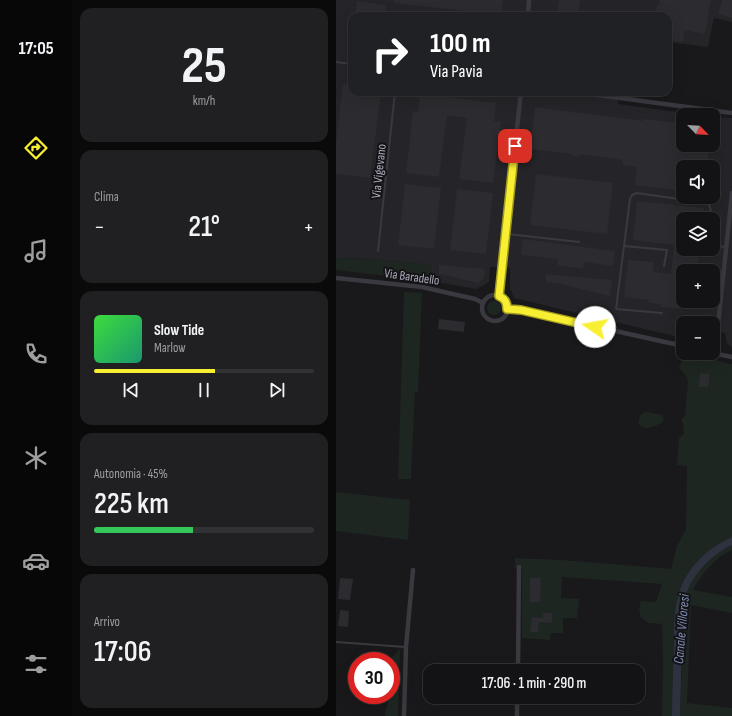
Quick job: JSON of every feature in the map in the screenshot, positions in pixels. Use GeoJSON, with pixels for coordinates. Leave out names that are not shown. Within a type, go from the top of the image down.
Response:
{"type":"FeatureCollection","features":[{"type":"Feature","properties":{"kind":"street"},"geometry":{"type":"LineString","coordinates":[[528,12],[529,0]]}},
{"type":"Feature","properties":{"kind":"street"},"geometry":{"type":"LineString","coordinates":[[499,296],[521,96]]}},
{"type":"Feature","properties":{"kind":"street"},"geometry":{"type":"LineString","coordinates":[[605,96],[732,113]]}},
{"type":"Feature","properties":{"kind":"street"},"geometry":{"type":"LineString","coordinates":[[718,316],[730,222],[732,193]]}},
{"type":"Feature","properties":{"kind":"street","name":"Via Baradello"},"geometry":{"type":"LineString","coordinates":[[336,278],[422,287],[475,299],[482,303]]}},
{"type":"Feature","properties":{"kind":"street"},"geometry":{"type":"LineString","coordinates":[[495,295],[499,296],[506,301],[506,313],[500,319],[488,319],[482,312],[482,303],[488,297],[495,295]]}},
{"type":"Feature","properties":{"kind":"street"},"geometry":{"type":"LineString","coordinates":[[507,309],[521,310],[676,344]]}},
{"type":"Feature","properties":{"kind":"street"},"geometry":{"type":"LineString","coordinates":[[720,354],[732,357]]}},
{"type":"Feature","properties":{"kind":"street"},"geometry":{"type":"LineString","coordinates":[[518,567],[518,664]]}},
{"type":"Feature","properties":{"kind":"street"},"geometry":{"type":"LineString","coordinates":[[404,716],[406,648],[413,570]]}},
{"type":"Feature","properties":{"kind":"street"},"geometry":{"type":"LineString","coordinates":[[517,704],[517,716]]}},
{"type":"Feature","properties":{"kind":"lane"},"geometry":{"type":"LineString","coordinates":[[336,62],[348,64]]}},
{"type":"Feature","properties":{"kind":"lane","name":"Via Vigevano"},"geometry":{"type":"LineString","coordinates":[[378,251],[395,96]]}},
{"type":"Feature","properties":{"kind":"lane"},"geometry":{"type":"LineString","coordinates":[[662,313],[616,309],[630,199],[632,194],[637,193],[706,203],[710,206],[711,212]]}},
{"type":"Feature","properties":{"kind":"lane"},"geometry":{"type":"LineString","coordinates":[[505,234],[579,242]]}},
{"type":"Feature","properties":{"kind":"lane"},"geometry":{"type":"LineString","coordinates":[[624,246],[667,250],[664,266]]}},
{"type":"Feature","properties":{"kind":"lane"},"geometry":{"type":"LineString","coordinates":[[720,247],[726,247]]}},
{"type":"Feature","properties":{"kind":"lane"},"geometry":{"type":"LineString","coordinates":[[336,642],[406,648]]}},
{"type":"Feature","properties":{"kind":"shaded area"},"geometry":{"type":"Polygon","coordinates":[[[336,0],[732,0],[732,22],[714,18],[708,47],[672,42],[672,12],[348,12],[348,96],[618,96],[618,104],[676,112],[676,152],[720,152],[720,117],[732,118],[732,348],[727,343],[725,333],[720,332],[720,316],[676,316],[676,336],[514,298],[510,288],[510,268],[490,267],[489,282],[476,289],[431,281],[430,265],[373,259],[336,258],[336,0]]]}},
{"type":"Feature","properties":{"kind":"shaded area"},"geometry":{"type":"Polygon","coordinates":[[[336,258],[373,259],[430,265],[431,281],[336,270],[336,258]]]}},
{"type":"Feature","properties":{"kind":"shaded area"},"geometry":{"type":"Polygon","coordinates":[[[404,292],[422,293],[418,392],[415,392],[411,479],[398,479],[404,292]]]}},
{"type":"Feature","properties":{"kind":"shaded area"},"geometry":{"type":"Polygon","coordinates":[[[491,301],[497,301],[501,305],[501,311],[497,315],[491,315],[487,311],[487,305],[491,301]]]}},
{"type":"Feature","properties":{"kind":"shaded area"},"geometry":{"type":"Polygon","coordinates":[[[682,360],[713,360],[732,364],[732,537],[714,547],[698,560],[681,586],[676,602],[675,615],[672,716],[662,716],[662,624],[649,623],[641,618],[639,609],[641,601],[656,602],[662,584],[562,577],[561,598],[579,599],[577,618],[563,618],[563,633],[551,633],[550,640],[522,638],[522,568],[515,568],[515,558],[562,560],[671,569],[677,546],[686,529],[687,466],[677,465],[679,438],[684,434],[681,419],[685,416],[688,381],[686,376],[679,368],[682,360]]]}},
{"type":"Feature","properties":{"kind":"shaded area"},"geometry":{"type":"Polygon","coordinates":[[[647,412],[662,415],[664,419],[662,423],[648,428],[639,425],[641,414],[647,412]]]}},
{"type":"Feature","properties":{"kind":"shaded area"},"geometry":{"type":"Polygon","coordinates":[[[336,492],[410,500],[408,540],[336,531],[336,492]]]}},
{"type":"Feature","properties":{"kind":"shaded area"},"geometry":{"type":"Polygon","coordinates":[[[732,545],[732,550],[715,561],[700,578],[693,590],[732,597],[732,613],[691,605],[687,703],[732,708],[732,716],[680,716],[683,620],[687,591],[703,567],[720,552],[732,545]]]}},
{"type":"Feature","properties":{"kind":"shaded area"},"geometry":{"type":"Polygon","coordinates":[[[388,704],[398,704],[398,716],[385,716],[388,704]]]}},
{"type":"Feature","properties":{"kind":"water","name":"Canale Villoresi"},"geometry":{"type":"Polygon","coordinates":[[[732,537],[732,545],[720,552],[703,567],[687,591],[683,618],[680,716],[672,716],[674,622],[675,609],[681,586],[698,560],[714,547],[732,537]]]}},
{"type":"Feature","properties":{"kind":"building"},"geometry":{"type":"Polygon","coordinates":[[[394,0],[503,0],[501,12],[474,12],[394,3],[394,0]]]}},
{"type":"Feature","properties":{"kind":"building"},"geometry":{"type":"Polygon","coordinates":[[[559,0],[580,0],[578,12],[557,12],[559,0]]]}},
{"type":"Feature","properties":{"kind":"building"},"geometry":{"type":"Polygon","coordinates":[[[660,0],[711,0],[705,34],[685,30],[683,42],[672,41],[672,12],[656,12],[657,5],[659,5],[660,0]]]}},
{"type":"Feature","properties":{"kind":"building"},"geometry":{"type":"Polygon","coordinates":[[[722,0],[732,0],[732,18],[718,14],[722,0]]]}},
{"type":"Feature","properties":{"kind":"building"},"geometry":{"type":"Polygon","coordinates":[[[357,1],[386,5],[385,12],[356,12],[357,1]]]}},
{"type":"Feature","properties":{"kind":"building"},"geometry":{"type":"Polygon","coordinates":[[[343,84],[348,85],[348,96],[380,96],[370,178],[336,174],[336,143],[343,84]]]}},
{"type":"Feature","properties":{"kind":"building"},"geometry":{"type":"Polygon","coordinates":[[[420,96],[437,96],[496,103],[494,121],[501,122],[493,183],[459,179],[467,118],[447,115],[439,177],[406,173],[413,111],[418,112],[420,96]]]}},
{"type":"Feature","properties":{"kind":"building"},"geometry":{"type":"Polygon","coordinates":[[[535,107],[643,121],[643,119],[676,123],[676,152],[709,152],[708,160],[676,160],[676,190],[635,185],[637,167],[622,165],[623,160],[580,154],[579,157],[571,156],[572,154],[530,149],[535,107]]]}},
{"type":"Feature","properties":{"kind":"building"},"geometry":{"type":"Polygon","coordinates":[[[536,174],[613,183],[607,234],[530,225],[536,174]]]}},
{"type":"Feature","properties":{"kind":"building"},"geometry":{"type":"Polygon","coordinates":[[[405,184],[441,188],[434,249],[398,245],[405,184]]]}},
{"type":"Feature","properties":{"kind":"building"},"geometry":{"type":"Polygon","coordinates":[[[457,189],[493,193],[486,254],[450,250],[457,189]]]}},
{"type":"Feature","properties":{"kind":"building"},"geometry":{"type":"Polygon","coordinates":[[[637,201],[704,208],[704,212],[676,212],[676,256],[699,256],[698,264],[676,264],[676,308],[693,308],[693,310],[661,307],[661,304],[648,303],[649,300],[624,297],[628,260],[654,262],[653,272],[671,274],[674,245],[633,240],[637,201]]]}},
{"type":"Feature","properties":{"kind":"building"},"geometry":{"type":"Polygon","coordinates":[[[523,239],[615,251],[613,266],[584,262],[583,269],[557,265],[558,259],[521,255],[523,239]]]}},
{"type":"Feature","properties":{"kind":"building"},"geometry":{"type":"Polygon","coordinates":[[[439,265],[485,269],[484,278],[478,283],[439,274],[439,265]]]}},
{"type":"Feature","properties":{"kind":"building"},"geometry":{"type":"Polygon","coordinates":[[[546,274],[612,280],[610,296],[546,282],[546,274]]]}},
{"type":"Feature","properties":{"kind":"building"},"geometry":{"type":"Polygon","coordinates":[[[439,319],[465,322],[464,332],[438,329],[439,319]]]}},
{"type":"Feature","properties":{"kind":"building"},"geometry":{"type":"Polygon","coordinates":[[[700,373],[710,374],[708,387],[699,387],[700,373]]]}},
{"type":"Feature","properties":{"kind":"building"},"geometry":{"type":"Polygon","coordinates":[[[340,578],[353,579],[350,600],[338,599],[340,578]]]}},
{"type":"Feature","properties":{"kind":"building"},"geometry":{"type":"Polygon","coordinates":[[[530,578],[541,578],[540,602],[530,602],[530,578]]]}},
{"type":"Feature","properties":{"kind":"building"},"geometry":{"type":"Polygon","coordinates":[[[340,610],[349,611],[348,627],[338,626],[340,610]]]}},
{"type":"Feature","properties":{"kind":"building"},"geometry":{"type":"Polygon","coordinates":[[[543,613],[552,613],[552,623],[539,622],[538,632],[530,632],[532,617],[543,618],[543,613]]]}},
{"type":"Feature","properties":{"kind":"building"},"geometry":{"type":"Polygon","coordinates":[[[584,663],[608,663],[608,664],[584,663]]]}},
{"type":"Feature","properties":{"kind":"route"},"geometry":{"type":"LineString","coordinates":[[515,146],[499,296],[506,301],[507,309],[521,310],[595,327]]}}]}
